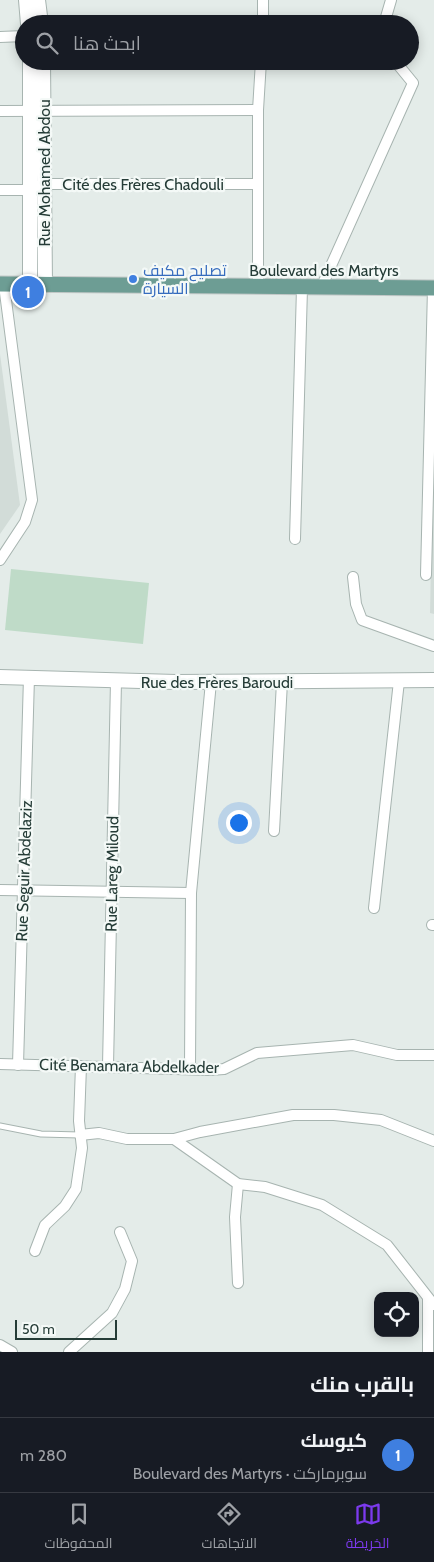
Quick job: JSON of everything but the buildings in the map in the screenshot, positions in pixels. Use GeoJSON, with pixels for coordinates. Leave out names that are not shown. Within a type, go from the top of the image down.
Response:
{"type":"FeatureCollection","features":[{"type":"Feature","properties":{"kind":"main road","name":"Boulevard des Martyrs"},"geometry":{"type":"LineString","coordinates":[[2,284],[258,288],[433,288]]}},
{"type":"Feature","properties":{"kind":"street"},"geometry":{"type":"LineString","coordinates":[[26,0],[27,15]]}},
{"type":"Feature","properties":{"kind":"street"},"geometry":{"type":"LineString","coordinates":[[38,0],[40,15]]}},
{"type":"Feature","properties":{"kind":"street"},"geometry":{"type":"LineString","coordinates":[[263,0],[263,15]]}},
{"type":"Feature","properties":{"kind":"street"},"geometry":{"type":"LineString","coordinates":[[387,15],[391,0]]}},
{"type":"Feature","properties":{"kind":"street"},"geometry":{"type":"LineString","coordinates":[[0,36],[15,36]]}},
{"type":"Feature","properties":{"kind":"street","name":"Rue Mohamed Abdou"},"geometry":{"type":"LineString","coordinates":[[31,70],[37,111],[43,184],[38,285]]}},
{"type":"Feature","properties":{"kind":"street","name":"Rue Mohamed Abdou"},"geometry":{"type":"LineString","coordinates":[[38,285],[30,190],[42,70]]}},
{"type":"Feature","properties":{"kind":"street"},"geometry":{"type":"LineString","coordinates":[[258,288],[258,110],[260,70]]}},
{"type":"Feature","properties":{"kind":"street"},"geometry":{"type":"LineString","coordinates":[[321,288],[412,83],[402,70]]}},
{"type":"Feature","properties":{"kind":"street"},"geometry":{"type":"LineString","coordinates":[[0,111],[258,110]]}},
{"type":"Feature","properties":{"kind":"street","name":"Cité des Frères Chadouli"},"geometry":{"type":"LineString","coordinates":[[0,190],[30,190],[43,184],[258,184]]}},
{"type":"Feature","properties":{"kind":"street"},"geometry":{"type":"LineString","coordinates":[[0,560],[25,522],[32,500],[2,284]]}},
{"type":"Feature","properties":{"kind":"street"},"geometry":{"type":"LineString","coordinates":[[295,539],[302,288]]}},
{"type":"Feature","properties":{"kind":"street"},"geometry":{"type":"LineString","coordinates":[[426,575],[433,288]]}},
{"type":"Feature","properties":{"kind":"street"},"geometry":{"type":"LineString","coordinates":[[353,577],[356,604],[362,620],[434,646]]}},
{"type":"Feature","properties":{"kind":"street","name":"Rue des Frères Baroudi"},"geometry":{"type":"LineString","coordinates":[[0,677],[211,682],[434,680]]}},
{"type":"Feature","properties":{"kind":"street","name":"Rue Seguir Abdelaziz"},"geometry":{"type":"LineString","coordinates":[[18,1065],[29,677]]}},
{"type":"Feature","properties":{"kind":"street","name":"Rue Lareg Miloud"},"geometry":{"type":"LineString","coordinates":[[108,1066],[116,681]]}},
{"type":"Feature","properties":{"kind":"street"},"geometry":{"type":"LineString","coordinates":[[374,908],[398,681]]}},
{"type":"Feature","properties":{"kind":"street"},"geometry":{"type":"LineString","coordinates":[[190,1069],[191,893],[211,682]]}},
{"type":"Feature","properties":{"kind":"street"},"geometry":{"type":"LineString","coordinates":[[274,831],[282,682]]}},
{"type":"Feature","properties":{"kind":"street"},"geometry":{"type":"LineString","coordinates":[[0,890],[191,893]]}},
{"type":"Feature","properties":{"kind":"street","name":"Cité Benamara Abdelkader"},"geometry":{"type":"LineString","coordinates":[[0,1064],[224,1069],[258,1053],[353,1045],[397,1055],[434,1055]]}},
{"type":"Feature","properties":{"kind":"street"},"geometry":{"type":"LineString","coordinates":[[35,1251],[46,1225],[65,1206],[76,1189],[80,1174],[81,1066]]}},
{"type":"Feature","properties":{"kind":"street"},"geometry":{"type":"LineString","coordinates":[[80,1135],[99,1134],[127,1139],[174,1139],[200,1132],[293,1116],[334,1115],[381,1120],[434,1141]]}},
{"type":"Feature","properties":{"kind":"street"},"geometry":{"type":"LineString","coordinates":[[174,1139],[238,1184],[265,1187],[322,1205],[387,1245],[431,1302],[428,1352]]}},
{"type":"Feature","properties":{"kind":"street"},"geometry":{"type":"LineString","coordinates":[[238,1184],[235,1217],[238,1283]]}},
{"type":"Feature","properties":{"kind":"street"},"geometry":{"type":"LineString","coordinates":[[69,1352],[112,1313],[126,1289],[132,1261],[120,1232]]}},
{"type":"Feature","properties":{"kind":"street"},"geometry":{"type":"LineString","coordinates":[[0,1345],[12,1352]]}},
{"type":"Feature","properties":{"kind":"lane"},"geometry":{"type":"LineString","coordinates":[[0,1126],[41,1134],[80,1135]]}},
{"type":"Feature","properties":{"kind":"shaded area"},"geometry":{"type":"Polygon","coordinates":[[[0,354],[20,505],[0,534],[0,354]]]}},
{"type":"Feature","properties":{"kind":"shaded area"},"geometry":{"type":"Polygon","coordinates":[[[434,418],[434,614],[430,613],[434,418]]]}},
{"type":"Feature","properties":{"kind":"green space"},"geometry":{"type":"Polygon","coordinates":[[[11,569],[149,583],[143,644],[5,630],[11,569]]]}},
{"type":"Feature","properties":{"kind":"place","name":"تصليح مكيف السيارة"},"geometry":{"type":"Point","coordinates":[133,279]}},
{"type":"Feature","properties":{"kind":"place","name":"كيوسك"},"geometry":{"type":"Point","coordinates":[28,292]}}]}
